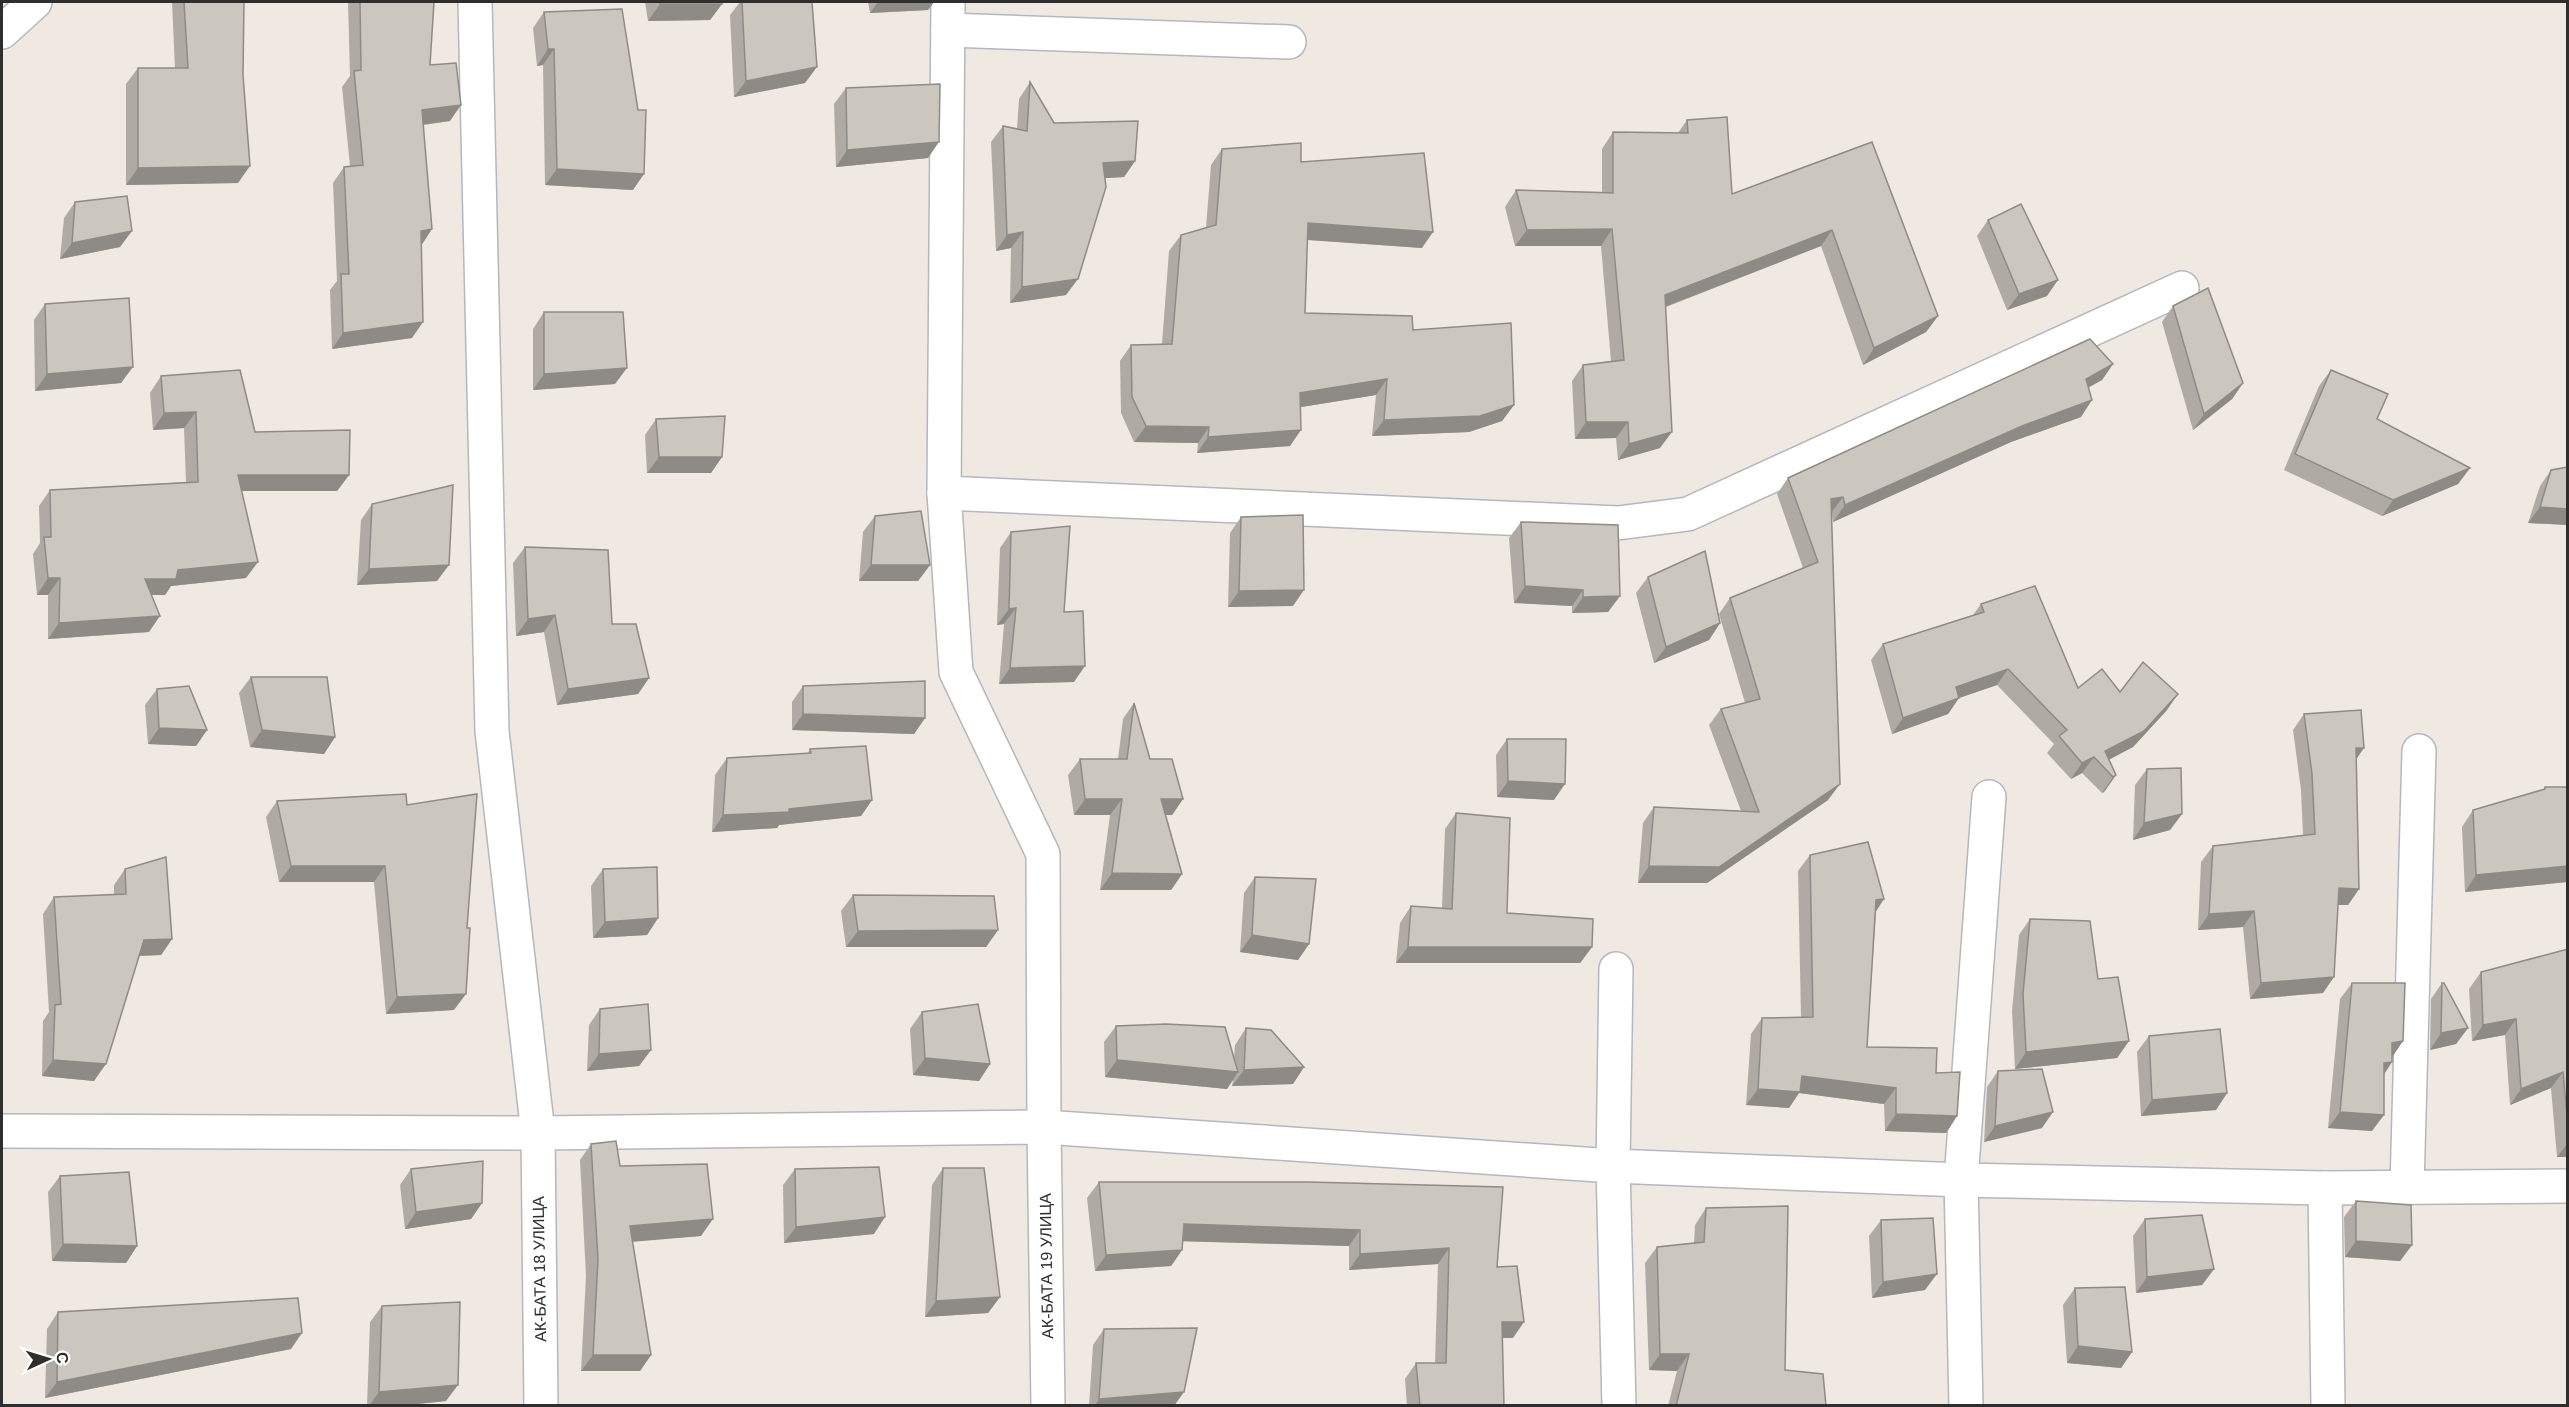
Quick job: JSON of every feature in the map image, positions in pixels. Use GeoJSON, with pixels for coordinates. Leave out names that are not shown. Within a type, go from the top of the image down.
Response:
{"type":"FeatureCollection","features":[{"type":"Feature","properties":{"kind":"street"},"geometry":{"type":"LineString","coordinates":[[2,32],[35,2]]}},
{"type":"Feature","properties":{"kind":"street","name":"АК-БАТА 18 УЛИЦА"},"geometry":{"type":"LineString","coordinates":[[475,2],[492,731],[508,888],[538,1133],[541,1406]]}},
{"type":"Feature","properties":{"kind":"street"},"geometry":{"type":"LineString","coordinates":[[948,16],[1289,42]]}},
{"type":"Feature","properties":{"kind":"street","name":"АК-БАТА 19 УЛИЦА"},"geometry":{"type":"LineString","coordinates":[[948,16],[944,493],[956,672],[1043,854],[1048,1406]]}},
{"type":"Feature","properties":{"kind":"street"},"geometry":{"type":"LineString","coordinates":[[944,493],[1618,523],[1688,514],[2182,288]]}},
{"type":"Feature","properties":{"kind":"street"},"geometry":{"type":"LineString","coordinates":[[2407,1187],[2419,751]]}},
{"type":"Feature","properties":{"kind":"street"},"geometry":{"type":"LineString","coordinates":[[1966,1406],[1962,1180],[1989,797]]}},
{"type":"Feature","properties":{"kind":"street"},"geometry":{"type":"LineString","coordinates":[[1616,969],[1613,1166],[1619,1406]]}},
{"type":"Feature","properties":{"kind":"street"},"geometry":{"type":"LineString","coordinates":[[2,1131],[538,1133],[1044,1127],[1613,1166],[1962,1180],[2325,1188],[2568,1186]]}},
{"type":"Feature","properties":{"kind":"street"},"geometry":{"type":"LineString","coordinates":[[2325,1188],[2328,1406]]}},
{"type":"Feature","properties":{"kind":"building"},"geometry":{"type":"Polygon","coordinates":[[[184,2],[244,2],[243,75],[250,166],[138,168],[138,68],[188,68],[184,2]]]}},
{"type":"Feature","properties":{"kind":"building"},"geometry":{"type":"Polygon","coordinates":[[[360,2],[434,2],[430,65],[456,63],[461,105],[422,110],[432,229],[421,231],[423,322],[343,333],[341,274],[349,274],[344,167],[363,165],[354,71],[361,70],[360,2]]]}},
{"type":"Feature","properties":{"kind":"building"},"geometry":{"type":"Polygon","coordinates":[[[659,2],[722,2],[722,4],[660,4],[659,2]]]}},
{"type":"Feature","properties":{"kind":"building"},"geometry":{"type":"Polygon","coordinates":[[[742,2],[812,2],[817,67],[746,81],[742,2]]]}},
{"type":"Feature","properties":{"kind":"building"},"geometry":{"type":"Polygon","coordinates":[[[622,9],[638,110],[646,110],[644,174],[557,169],[554,49],[548,49],[544,12],[622,9]]]}},
{"type":"Feature","properties":{"kind":"building"},"geometry":{"type":"Polygon","coordinates":[[[1030,82],[1054,123],[1138,121],[1135,161],[1103,163],[1106,187],[1078,279],[1022,287],[1023,232],[1007,235],[1003,126],[1027,131],[1030,82]]]}},
{"type":"Feature","properties":{"kind":"building"},"geometry":{"type":"Polygon","coordinates":[[[940,84],[939,142],[847,150],[846,88],[940,84]]]}},
{"type":"Feature","properties":{"kind":"building"},"geometry":{"type":"Polygon","coordinates":[[[1727,117],[1732,194],[1872,142],[1938,316],[1874,348],[1832,230],[1665,295],[1672,432],[1629,444],[1628,422],[1586,422],[1583,365],[1624,360],[1612,229],[1527,230],[1516,190],[1613,193],[1613,132],[1688,133],[1687,120],[1727,117]]]}},
{"type":"Feature","properties":{"kind":"building"},"geometry":{"type":"Polygon","coordinates":[[[1301,143],[1301,162],[1424,153],[1433,232],[1308,223],[1305,313],[1412,316],[1413,330],[1511,323],[1514,405],[1480,416],[1384,420],[1387,379],[1300,393],[1301,430],[1208,437],[1209,427],[1146,426],[1132,397],[1131,345],[1172,344],[1181,235],[1216,225],[1222,149],[1301,143]]]}},
{"type":"Feature","properties":{"kind":"building"},"geometry":{"type":"Polygon","coordinates":[[[127,196],[132,231],[72,243],[75,202],[127,196]]]}},
{"type":"Feature","properties":{"kind":"building"},"geometry":{"type":"Polygon","coordinates":[[[2021,204],[2058,280],[2019,294],[1988,220],[2021,204]]]}},
{"type":"Feature","properties":{"kind":"building"},"geometry":{"type":"Polygon","coordinates":[[[2208,288],[2243,383],[2204,414],[2173,306],[2208,288]]]}},
{"type":"Feature","properties":{"kind":"building"},"geometry":{"type":"Polygon","coordinates":[[[129,298],[133,367],[47,374],[45,304],[129,298]]]}},
{"type":"Feature","properties":{"kind":"building"},"geometry":{"type":"Polygon","coordinates":[[[544,312],[623,312],[627,368],[544,374],[544,312]]]}},
{"type":"Feature","properties":{"kind":"building"},"geometry":{"type":"Polygon","coordinates":[[[2090,339],[2113,364],[2086,379],[2092,400],[2022,426],[1845,505],[1843,497],[1831,499],[1840,784],[1719,867],[1649,866],[1654,807],[1759,812],[1721,709],[1760,699],[1730,598],[1818,562],[1788,478],[2090,339]]]}},
{"type":"Feature","properties":{"kind":"building"},"geometry":{"type":"Polygon","coordinates":[[[240,370],[255,432],[350,430],[349,475],[238,475],[258,562],[178,570],[176,579],[145,579],[160,616],[59,623],[60,578],[48,578],[44,537],[51,537],[50,490],[198,482],[196,412],[164,413],[161,376],[240,370]]]}},
{"type":"Feature","properties":{"kind":"building"},"geometry":{"type":"Polygon","coordinates":[[[2331,370],[2388,394],[2377,419],[2470,468],[2393,500],[2295,454],[2331,370]]]}},
{"type":"Feature","properties":{"kind":"building"},"geometry":{"type":"Polygon","coordinates":[[[725,416],[722,457],[659,457],[656,419],[725,416]]]}},
{"type":"Feature","properties":{"kind":"building"},"geometry":{"type":"Polygon","coordinates":[[[2568,467],[2568,509],[2540,507],[2551,470],[2568,467]]]}},
{"type":"Feature","properties":{"kind":"building"},"geometry":{"type":"Polygon","coordinates":[[[453,485],[449,565],[369,569],[372,504],[453,485]]]}},
{"type":"Feature","properties":{"kind":"building"},"geometry":{"type":"Polygon","coordinates":[[[921,511],[930,565],[871,565],[875,516],[921,511]]]}},
{"type":"Feature","properties":{"kind":"building"},"geometry":{"type":"Polygon","coordinates":[[[1303,515],[1304,590],[1239,591],[1241,517],[1303,515]]]}},
{"type":"Feature","properties":{"kind":"building"},"geometry":{"type":"Polygon","coordinates":[[[1521,522],[1618,525],[1620,596],[1583,597],[1583,590],[1525,586],[1521,522]]]}},
{"type":"Feature","properties":{"kind":"building"},"geometry":{"type":"Polygon","coordinates":[[[1070,526],[1064,612],[1083,611],[1085,666],[1010,668],[1016,608],[1009,609],[1011,532],[1070,526]]]}},
{"type":"Feature","properties":{"kind":"building"},"geometry":{"type":"Polygon","coordinates":[[[525,547],[608,550],[612,624],[636,624],[649,678],[568,689],[555,615],[528,619],[525,547]]]}},
{"type":"Feature","properties":{"kind":"building"},"geometry":{"type":"Polygon","coordinates":[[[1705,551],[1720,623],[1666,647],[1648,577],[1705,551]]]}},
{"type":"Feature","properties":{"kind":"building"},"geometry":{"type":"Polygon","coordinates":[[[2035,586],[2078,688],[2102,669],[2120,692],[2143,662],[2178,694],[2144,731],[2105,751],[2116,775],[2113,777],[2094,757],[2082,763],[2059,736],[2067,730],[2008,669],[1956,687],[1959,698],[1903,718],[1883,644],[1984,612],[1981,604],[2035,586]]]}},
{"type":"Feature","properties":{"kind":"building"},"geometry":{"type":"Polygon","coordinates":[[[251,677],[327,677],[335,737],[262,730],[251,677]]]}},
{"type":"Feature","properties":{"kind":"building"},"geometry":{"type":"Polygon","coordinates":[[[925,681],[925,718],[803,714],[803,686],[925,681]]]}},
{"type":"Feature","properties":{"kind":"building"},"geometry":{"type":"Polygon","coordinates":[[[189,686],[207,730],[159,728],[157,689],[189,686]]]}},
{"type":"Feature","properties":{"kind":"building"},"geometry":{"type":"Polygon","coordinates":[[[1134,703],[1150,759],[1172,759],[1183,799],[1161,799],[1182,874],[1112,873],[1122,799],[1085,799],[1080,759],[1127,759],[1134,703]]]}},
{"type":"Feature","properties":{"kind":"building"},"geometry":{"type":"Polygon","coordinates":[[[2361,710],[2364,748],[2356,748],[2359,889],[2339,888],[2334,977],[2261,983],[2254,911],[2209,914],[2213,846],[2315,834],[2312,774],[2304,714],[2361,710]]]}},
{"type":"Feature","properties":{"kind":"building"},"geometry":{"type":"Polygon","coordinates":[[[1507,739],[1566,739],[1565,784],[1508,781],[1507,739]]]}},
{"type":"Feature","properties":{"kind":"building"},"geometry":{"type":"Polygon","coordinates":[[[866,746],[872,800],[789,809],[789,812],[723,815],[727,758],[811,753],[810,749],[866,746]]]}},
{"type":"Feature","properties":{"kind":"building"},"geometry":{"type":"Polygon","coordinates":[[[2181,768],[2182,814],[2144,823],[2147,769],[2181,768]]]}},
{"type":"Feature","properties":{"kind":"building"},"geometry":{"type":"Polygon","coordinates":[[[2545,787],[2568,787],[2568,866],[2476,875],[2473,810],[2545,789],[2545,787]]]}},
{"type":"Feature","properties":{"kind":"building"},"geometry":{"type":"Polygon","coordinates":[[[406,794],[407,805],[477,794],[467,928],[470,928],[466,994],[397,997],[385,866],[291,866],[277,801],[406,794]]]}},
{"type":"Feature","properties":{"kind":"building"},"geometry":{"type":"Polygon","coordinates":[[[1456,813],[1510,818],[1507,913],[1593,919],[1592,947],[1408,947],[1411,906],[1452,909],[1456,813]]]}},
{"type":"Feature","properties":{"kind":"building"},"geometry":{"type":"Polygon","coordinates":[[[1868,842],[1884,899],[1876,900],[1867,1047],[1937,1048],[1936,1073],[1960,1072],[1957,1116],[1896,1114],[1896,1088],[1802,1076],[1800,1092],[1758,1089],[1762,1018],[1813,1017],[1810,855],[1868,842]]]}},
{"type":"Feature","properties":{"kind":"building"},"geometry":{"type":"Polygon","coordinates":[[[166,857],[172,939],[144,940],[106,1064],[53,1060],[55,1005],[61,1004],[54,897],[126,894],[125,869],[166,857]]]}},
{"type":"Feature","properties":{"kind":"building"},"geometry":{"type":"Polygon","coordinates":[[[657,867],[658,918],[605,922],[603,869],[657,867]]]}},
{"type":"Feature","properties":{"kind":"building"},"geometry":{"type":"Polygon","coordinates":[[[1255,877],[1316,879],[1309,944],[1252,935],[1255,877]]]}},
{"type":"Feature","properties":{"kind":"building"},"geometry":{"type":"Polygon","coordinates":[[[853,895],[994,896],[998,930],[858,931],[853,895]]]}},
{"type":"Feature","properties":{"kind":"building"},"geometry":{"type":"Polygon","coordinates":[[[2030,919],[2090,921],[2098,979],[2118,977],[2129,1041],[2026,1052],[2023,994],[2030,919]]]}},
{"type":"Feature","properties":{"kind":"building"},"geometry":{"type":"Polygon","coordinates":[[[2568,949],[2568,1126],[2563,1072],[2521,1089],[2516,1019],[2483,1025],[2481,972],[2568,949]]]}},
{"type":"Feature","properties":{"kind":"building"},"geometry":{"type":"Polygon","coordinates":[[[2352,983],[2405,983],[2403,1041],[2392,1043],[2392,1062],[2384,1063],[2384,1115],[2340,1112],[2352,983]]]}},
{"type":"Feature","properties":{"kind":"building"},"geometry":{"type":"Polygon","coordinates":[[[2442,983],[2444,983],[2468,1028],[2441,1033],[2442,983]]]}},
{"type":"Feature","properties":{"kind":"building"},"geometry":{"type":"Polygon","coordinates":[[[648,1004],[651,1050],[599,1054],[600,1009],[648,1004]]]}},
{"type":"Feature","properties":{"kind":"building"},"geometry":{"type":"Polygon","coordinates":[[[978,1004],[990,1064],[925,1058],[922,1012],[978,1004]]]}},
{"type":"Feature","properties":{"kind":"building"},"geometry":{"type":"Polygon","coordinates":[[[1166,1024],[1225,1027],[1238,1072],[1117,1060],[1116,1026],[1166,1024]]]}},
{"type":"Feature","properties":{"kind":"building"},"geometry":{"type":"Polygon","coordinates":[[[1246,1028],[1271,1030],[1304,1067],[1244,1070],[1246,1028]]]}},
{"type":"Feature","properties":{"kind":"building"},"geometry":{"type":"Polygon","coordinates":[[[2220,1029],[2227,1093],[2152,1100],[2149,1036],[2220,1029]]]}},
{"type":"Feature","properties":{"kind":"building"},"geometry":{"type":"Polygon","coordinates":[[[2042,1069],[2053,1112],[1995,1126],[1998,1071],[2042,1069]]]}},
{"type":"Feature","properties":{"kind":"building"},"geometry":{"type":"Polygon","coordinates":[[[616,1141],[620,1166],[707,1164],[713,1219],[630,1226],[651,1355],[593,1355],[598,1259],[591,1144],[616,1141]]]}},
{"type":"Feature","properties":{"kind":"building"},"geometry":{"type":"Polygon","coordinates":[[[483,1161],[482,1203],[416,1212],[411,1169],[483,1161]]]}},
{"type":"Feature","properties":{"kind":"building"},"geometry":{"type":"Polygon","coordinates":[[[879,1167],[885,1217],[796,1227],[795,1169],[879,1167]]]}},
{"type":"Feature","properties":{"kind":"building"},"geometry":{"type":"Polygon","coordinates":[[[943,1168],[984,1168],[1000,1297],[936,1301],[943,1168]]]}},
{"type":"Feature","properties":{"kind":"building"},"geometry":{"type":"Polygon","coordinates":[[[129,1172],[137,1246],[63,1244],[60,1176],[129,1172]]]}},
{"type":"Feature","properties":{"kind":"building"},"geometry":{"type":"Polygon","coordinates":[[[1099,1182],[1308,1182],[1503,1187],[1497,1267],[1517,1266],[1524,1322],[1502,1322],[1504,1406],[1420,1406],[1416,1363],[1446,1363],[1449,1248],[1360,1254],[1360,1230],[1184,1224],[1182,1250],[1106,1255],[1099,1182]]]}},
{"type":"Feature","properties":{"kind":"building"},"geometry":{"type":"Polygon","coordinates":[[[2356,1201],[2411,1205],[2412,1245],[2356,1241],[2356,1201]]]}},
{"type":"Feature","properties":{"kind":"building"},"geometry":{"type":"Polygon","coordinates":[[[1788,1206],[1785,1370],[1823,1374],[1826,1406],[1676,1406],[1689,1354],[1660,1354],[1657,1247],[1704,1242],[1706,1208],[1788,1206]]]}},
{"type":"Feature","properties":{"kind":"building"},"geometry":{"type":"Polygon","coordinates":[[[2202,1215],[2214,1269],[2147,1277],[2145,1219],[2202,1215]]]}},
{"type":"Feature","properties":{"kind":"building"},"geometry":{"type":"Polygon","coordinates":[[[1933,1218],[1937,1274],[1883,1282],[1881,1220],[1933,1218]]]}},
{"type":"Feature","properties":{"kind":"building"},"geometry":{"type":"Polygon","coordinates":[[[2125,1287],[2132,1352],[2078,1346],[2075,1288],[2125,1287]]]}},
{"type":"Feature","properties":{"kind":"building"},"geometry":{"type":"Polygon","coordinates":[[[298,1298],[302,1333],[57,1382],[58,1312],[298,1298]]]}},
{"type":"Feature","properties":{"kind":"building"},"geometry":{"type":"Polygon","coordinates":[[[460,1302],[458,1385],[379,1392],[382,1306],[460,1302]]]}},
{"type":"Feature","properties":{"kind":"building"},"geometry":{"type":"Polygon","coordinates":[[[1197,1328],[1184,1392],[1099,1399],[1104,1329],[1197,1328]]]}}]}
